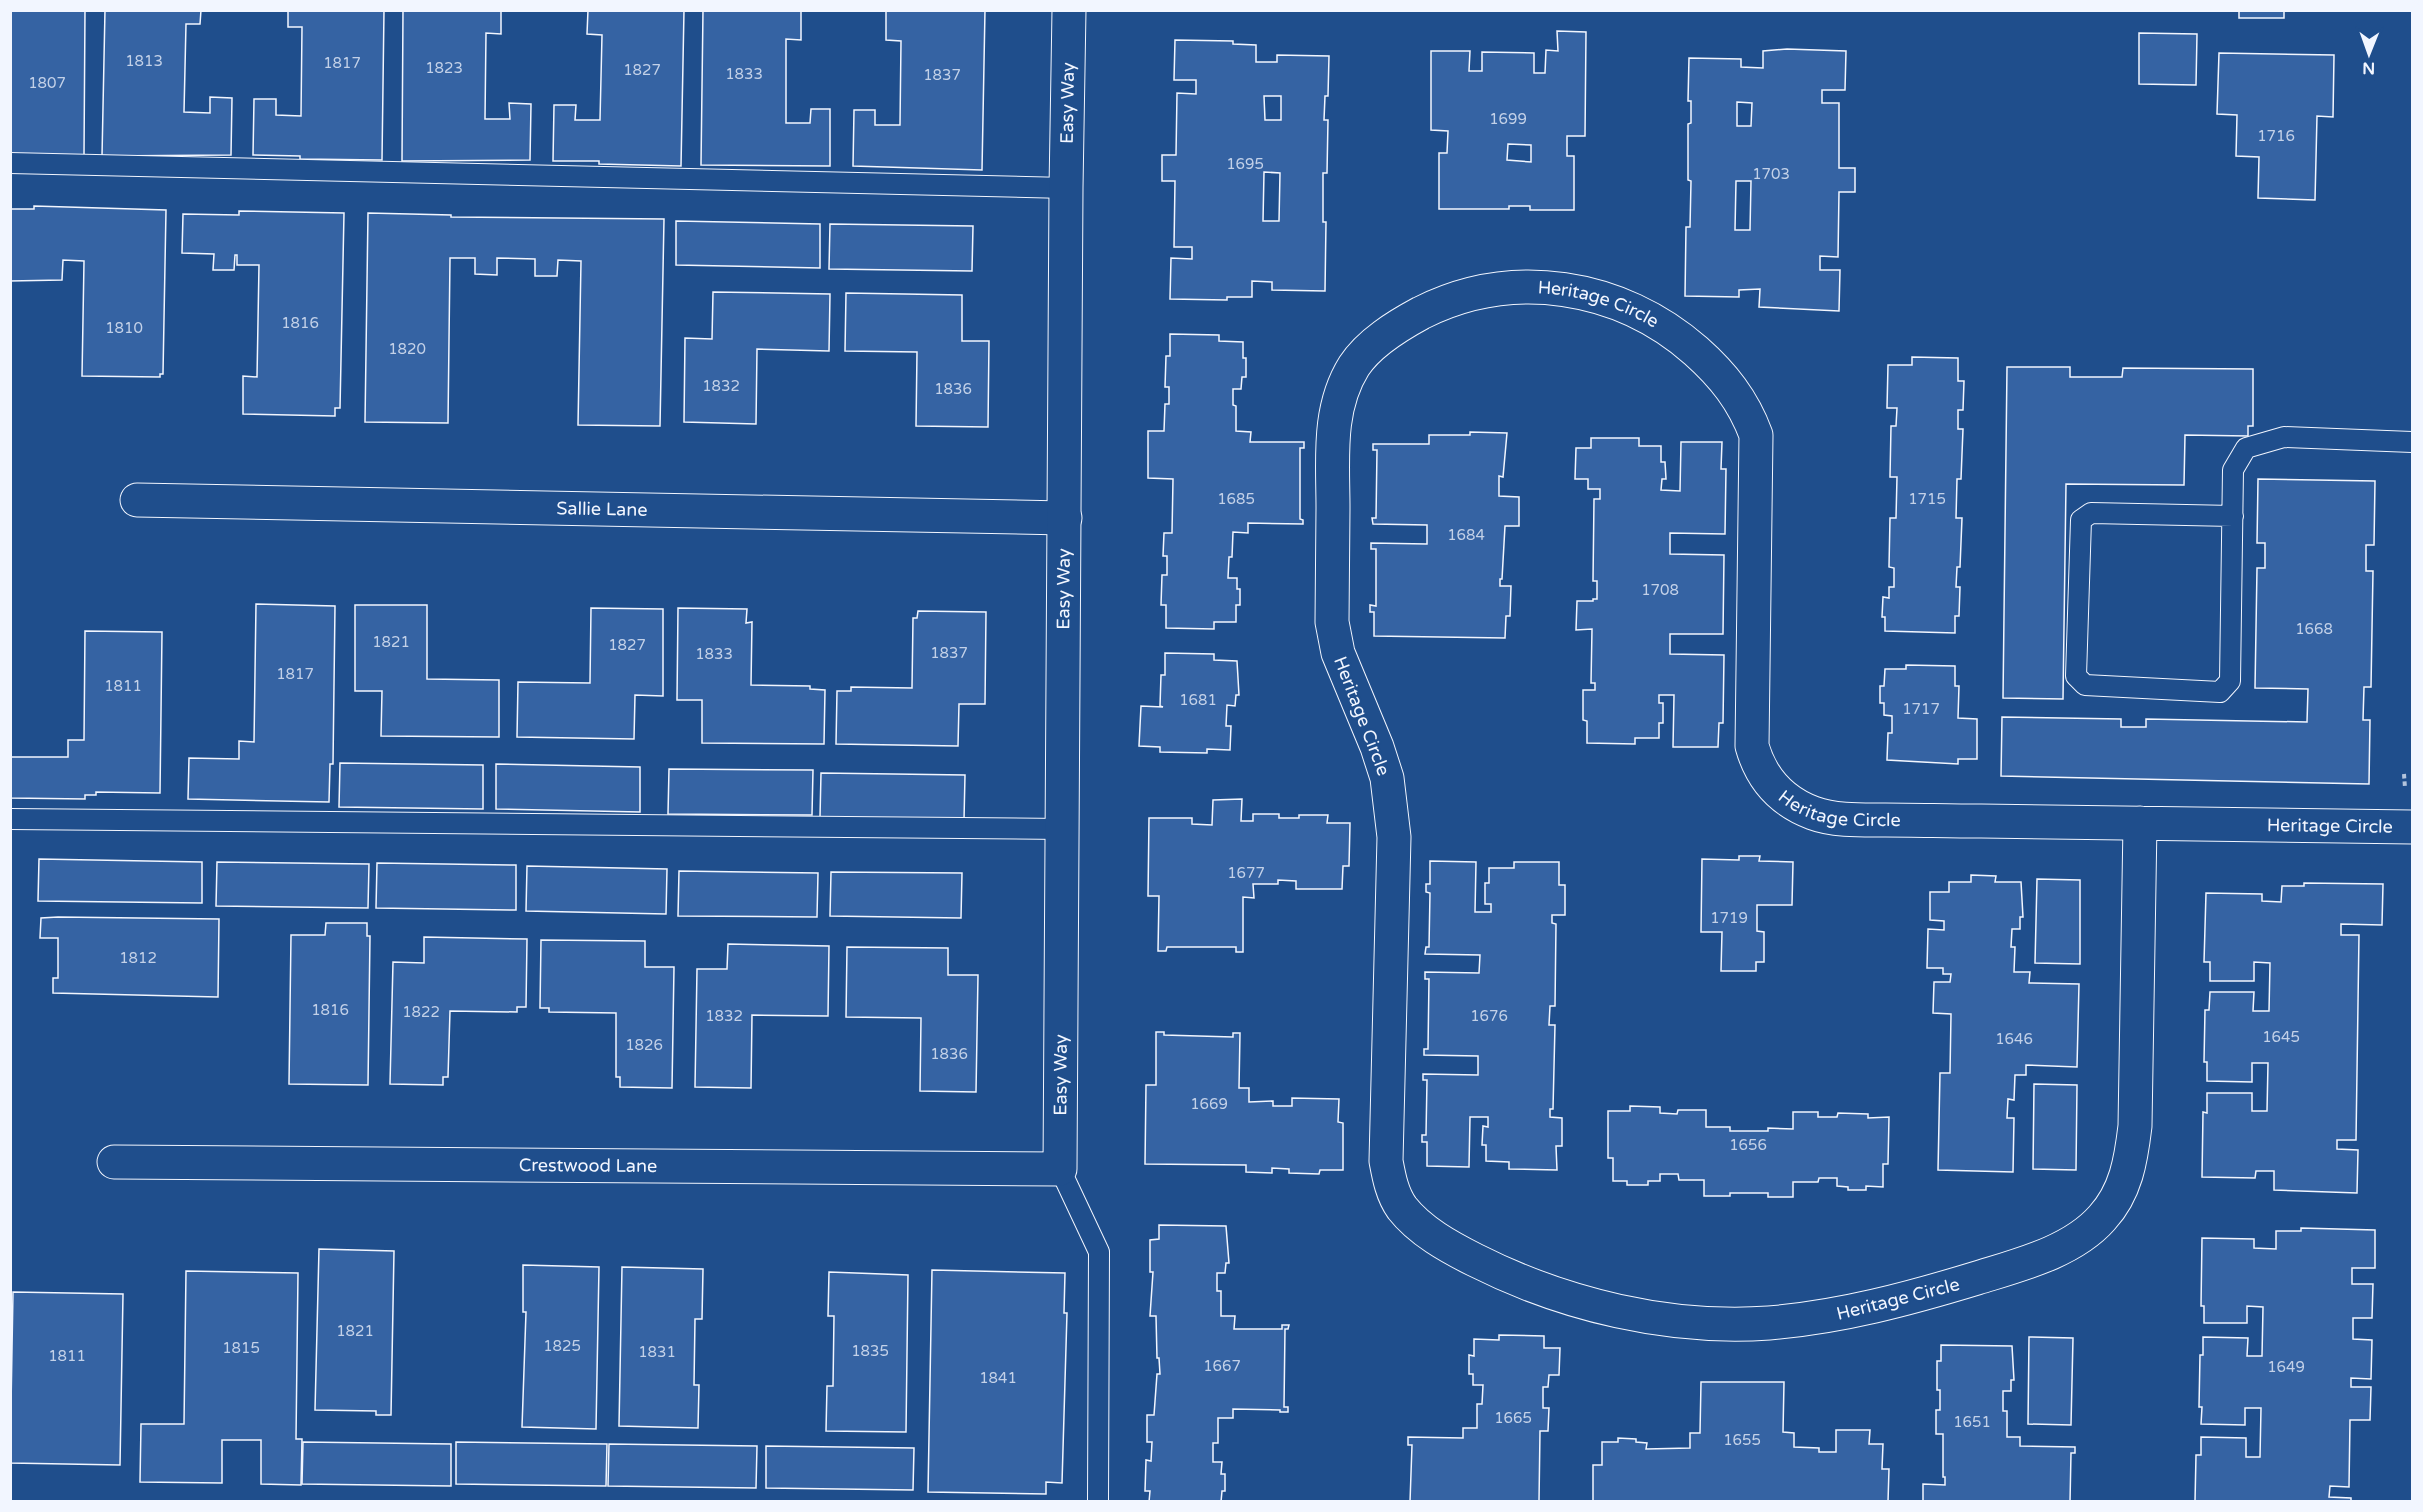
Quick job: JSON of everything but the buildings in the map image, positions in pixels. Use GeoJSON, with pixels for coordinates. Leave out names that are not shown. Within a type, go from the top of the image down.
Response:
{"type":"FeatureCollection","features":[{"type":"Feature","properties":{"kind":"street","name":"Easy Way"},"geometry":{"type":"LineString","coordinates":[[1060,1169],[1069,10]]}},
{"type":"Feature","properties":{"kind":"street","name":"Heritage Circle"},"geometry":{"type":"LineString","coordinates":[[2140,823],[2135,1114],[2132,1159],[2114,1203],[2102,1219],[2082,1236],[2060,1249],[1917,1296],[1868,1309],[1817,1318],[1767,1323],[1716,1323],[1664,1318],[1611,1309],[1560,1296],[1511,1278],[1465,1255],[1417,1223],[1401,1207],[1391,1188],[1386,1161],[1394,837],[1392,811],[1387,778],[1377,747],[1338,653],[1332,622],[1333,426],[1342,393],[1354,366],[1377,341],[1409,319],[1436,306],[1468,295],[1502,288],[1537,286],[1574,290],[1610,299],[1645,314],[1676,334],[1732,387],[1748,412],[1756,435],[1752,746],[1757,763],[1776,791],[1794,805],[1816,814],[1840,818],[2412,827]]}},
{"type":"Feature","properties":{"kind":"street","name":"Sallie Lane"},"geometry":{"type":"LineString","coordinates":[[137,500],[1065,518]]}},
{"type":"Feature","properties":{"kind":"street","name":"Crestwood Lane"},"geometry":{"type":"LineString","coordinates":[[114,1162],[1060,1169]]}},
{"type":"Feature","properties":{"kind":"lane"},"geometry":{"type":"LineString","coordinates":[[10,163],[1066,188]]}},
{"type":"Feature","properties":{"kind":"lane"},"geometry":{"type":"LineString","coordinates":[[2233,516],[2091,513],[2081,520],[2076,676],[2085,685],[2220,692],[2230,681],[2233,516],[2233,470],[2246,447],[2284,437],[2412,442]]}},
{"type":"Feature","properties":{"kind":"lane"},"geometry":{"type":"LineString","coordinates":[[10,819],[1063,829]]}},
{"type":"Feature","properties":{"kind":"lane"},"geometry":{"type":"LineString","coordinates":[[1060,1169],[1099,1252],[1098,1502]]}},
{"type":"Feature","properties":{"kind":"path"},"geometry":{"type":"LineString","coordinates":[[2404,774],[2404,787]]}}]}
